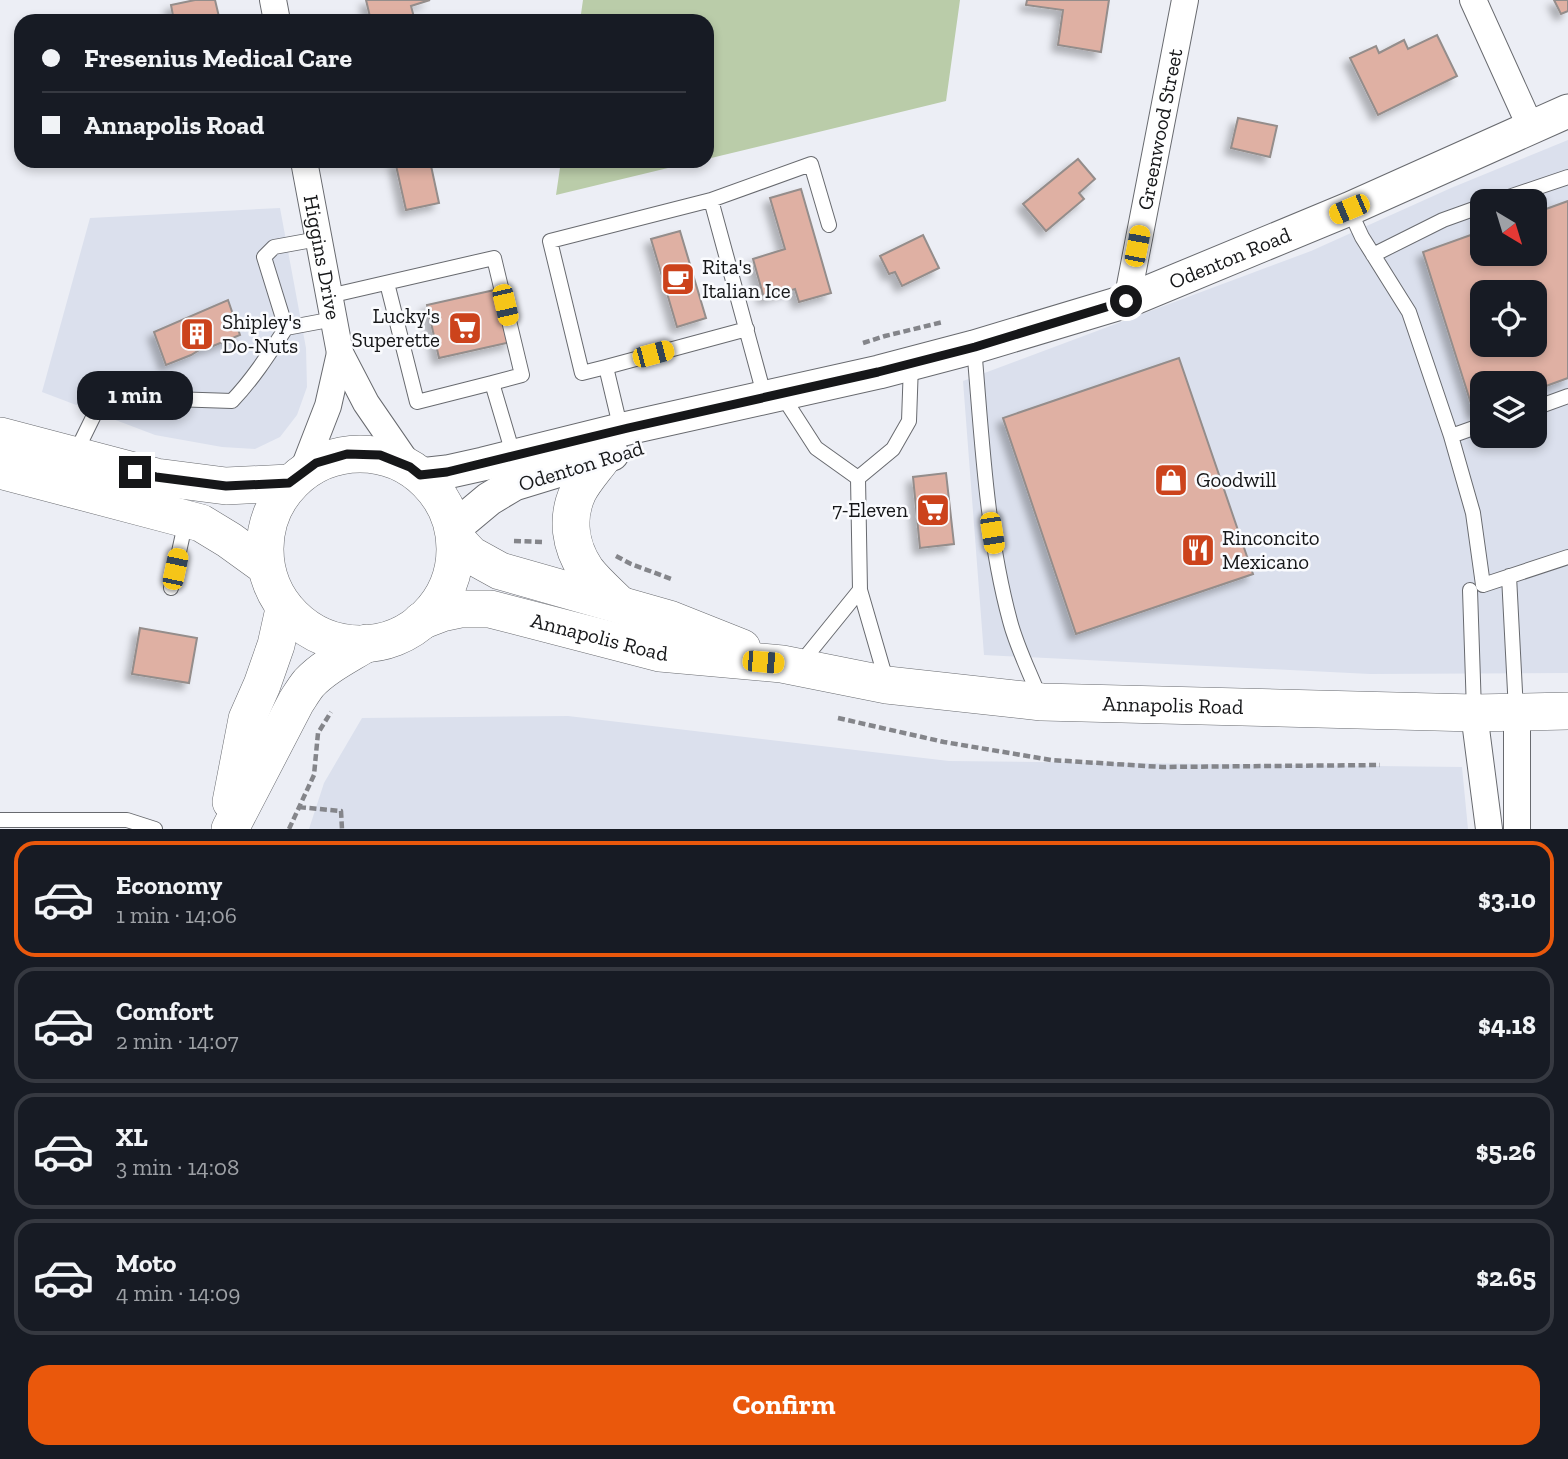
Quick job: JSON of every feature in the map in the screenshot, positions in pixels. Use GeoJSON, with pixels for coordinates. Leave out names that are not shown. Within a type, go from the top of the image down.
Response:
{"type":"FeatureCollection","features":[{"type":"Feature","properties":{"kind":"main road"},"geometry":{"type":"LineString","coordinates":[[0,436],[156,477],[226,486],[296,478]]}},
{"type":"Feature","properties":{"kind":"main road"},"geometry":{"type":"LineString","coordinates":[[612,444],[579,490],[572,508],[570,527],[586,570],[621,606]]}},
{"type":"Feature","properties":{"kind":"main road"},"geometry":{"type":"LineString","coordinates":[[347,454],[380,455],[415,471],[440,495],[454,533],[453,571],[445,592],[433,610],[410,630],[382,642],[352,644],[326,639],[303,627],[284,608],[272,589],[265,566],[265,534],[275,503],[296,478],[316,463],[347,454]]}},
{"type":"Feature","properties":{"kind":"main road"},"geometry":{"type":"LineString","coordinates":[[0,470],[201,523],[265,566]]}},
{"type":"Feature","properties":{"kind":"main road","name":"Annapolis Road"},"geometry":{"type":"LineString","coordinates":[[454,533],[471,555],[500,571],[669,619],[790,666]]}},
{"type":"Feature","properties":{"kind":"main road"},"geometry":{"type":"LineString","coordinates":[[228,829],[247,719],[276,645],[284,608]]}},
{"type":"Feature","properties":{"kind":"main road","name":"Annapolis Road"},"geometry":{"type":"LineString","coordinates":[[421,621],[461,609],[490,609],[660,653],[790,666],[887,685],[1042,702],[1474,713],[1568,711]]}},
{"type":"Feature","properties":{"kind":"main road"},"geometry":{"type":"LineString","coordinates":[[228,829],[304,691],[329,667],[367,643]]}},
{"type":"Feature","properties":{"kind":"street","name":"Greenwood Street"},"geometry":{"type":"LineString","coordinates":[[1126,301],[1185,0]]}},
{"type":"Feature","properties":{"kind":"street"},"geometry":{"type":"LineString","coordinates":[[1473,0],[1531,128]]}},
{"type":"Feature","properties":{"kind":"street","name":"Odenton Road"},"geometry":{"type":"LineString","coordinates":[[415,471],[447,472],[514,457],[612,444],[724,424],[776,401],[975,347],[1126,301],[1349,209],[1568,111]]}},
{"type":"Feature","properties":{"kind":"street","name":"Higgins Drive"},"geometry":{"type":"LineString","coordinates":[[305,168],[340,353],[366,403],[415,471]]}},
{"type":"Feature","properties":{"kind":"street","name":"Higgins Drive"},"geometry":{"type":"LineString","coordinates":[[296,478],[328,406],[340,353]]}},
{"type":"Feature","properties":{"kind":"street","name":"Odenton Road"},"geometry":{"type":"LineString","coordinates":[[454,533],[489,499],[514,484],[612,444]]}},
{"type":"Feature","properties":{"kind":"street"},"geometry":{"type":"LineString","coordinates":[[1517,712],[1517,829]]}},
{"type":"Feature","properties":{"kind":"street"},"geometry":{"type":"LineString","coordinates":[[1474,713],[1489,829]]}},
{"type":"Feature","properties":{"kind":"lane"},"geometry":{"type":"LineString","coordinates":[[747,328],[582,373],[551,241],[711,200],[811,164],[829,225]]}},
{"type":"Feature","properties":{"kind":"lane"},"geometry":{"type":"LineString","coordinates":[[1532,189],[1568,177]]}},
{"type":"Feature","properties":{"kind":"lane"},"geometry":{"type":"LineString","coordinates":[[711,200],[747,328],[776,401],[816,448],[858,478]]}},
{"type":"Feature","properties":{"kind":"lane"},"geometry":{"type":"LineString","coordinates":[[1349,209],[1373,256],[1409,312],[1451,436],[1473,513],[1482,585],[1568,557]]}},
{"type":"Feature","properties":{"kind":"lane"},"geometry":{"type":"LineString","coordinates":[[1373,256],[1443,220],[1470,210]]}},
{"type":"Feature","properties":{"kind":"lane"},"geometry":{"type":"LineString","coordinates":[[286,328],[264,257],[274,247],[318,239]]}},
{"type":"Feature","properties":{"kind":"lane"},"geometry":{"type":"LineString","coordinates":[[74,456],[101,401],[112,397],[232,401],[261,367],[286,328],[387,283],[494,258],[522,375],[417,402],[387,283]]}},
{"type":"Feature","properties":{"kind":"lane"},"geometry":{"type":"LineString","coordinates":[[975,347],[989,511],[1000,577],[1011,624],[1042,702]]}},
{"type":"Feature","properties":{"kind":"lane"},"geometry":{"type":"LineString","coordinates":[[858,478],[893,449],[909,421],[911,364]]}},
{"type":"Feature","properties":{"kind":"lane"},"geometry":{"type":"LineString","coordinates":[[606,367],[612,444]]}},
{"type":"Feature","properties":{"kind":"lane"},"geometry":{"type":"LineString","coordinates":[[492,383],[514,457]]}},
{"type":"Feature","properties":{"kind":"lane"},"geometry":{"type":"LineString","coordinates":[[1547,404],[1568,397]]}},
{"type":"Feature","properties":{"kind":"lane"},"geometry":{"type":"LineString","coordinates":[[1451,436],[1470,429]]}},
{"type":"Feature","properties":{"kind":"lane"},"geometry":{"type":"LineString","coordinates":[[858,478],[860,590],[887,685]]}},
{"type":"Feature","properties":{"kind":"lane"},"geometry":{"type":"LineString","coordinates":[[171,588],[187,519]]}},
{"type":"Feature","properties":{"kind":"lane"},"geometry":{"type":"LineString","coordinates":[[1510,576],[1517,712]]}},
{"type":"Feature","properties":{"kind":"lane"},"geometry":{"type":"LineString","coordinates":[[790,666],[860,590]]}},
{"type":"Feature","properties":{"kind":"lane"},"geometry":{"type":"LineString","coordinates":[[1470,590],[1474,713]]}},
{"type":"Feature","properties":{"kind":"lane"},"geometry":{"type":"LineString","coordinates":[[0,820],[127,820],[155,829]]}},
{"type":"Feature","properties":{"kind":"path"},"geometry":{"type":"LineString","coordinates":[[289,829],[314,775],[318,733],[331,712]]}},
{"type":"Feature","properties":{"kind":"path"},"geometry":{"type":"LineString","coordinates":[[838,718],[944,742],[1051,760],[1162,767],[1380,765]]}},
{"type":"Feature","properties":{"kind":"path"},"geometry":{"type":"LineString","coordinates":[[299,807],[341,811],[342,829]]}},
{"type":"Feature","properties":{"kind":"shaded area"},"geometry":{"type":"Polygon","coordinates":[[[1568,140],[1568,673],[1370,674],[984,655],[963,381],[1311,251],[1451,188],[1568,140]]]}},
{"type":"Feature","properties":{"kind":"shaded area"},"geometry":{"type":"Polygon","coordinates":[[[280,208],[306,348],[307,387],[297,415],[280,437],[255,449],[222,447],[155,435],[42,392],[90,218],[280,208]]]}},
{"type":"Feature","properties":{"kind":"shaded area"},"geometry":{"type":"Polygon","coordinates":[[[568,716],[949,761],[1462,767],[1468,829],[309,829],[324,783],[362,718],[568,716]]]}},
{"type":"Feature","properties":{"kind":"green space"},"geometry":{"type":"Polygon","coordinates":[[[583,0],[960,0],[946,101],[714,157],[714,14],[581,14],[583,0]]]}},
{"type":"Feature","properties":{"kind":"green space"},"geometry":{"type":"Polygon","coordinates":[[[560,168],[668,168],[556,195],[560,168]]]}},
{"type":"Feature","properties":{"kind":"building"},"geometry":{"type":"Polygon","coordinates":[[[195,0],[215,0],[218,14],[173,14],[171,5],[195,0]]]}},
{"type":"Feature","properties":{"kind":"building"},"geometry":{"type":"Polygon","coordinates":[[[366,0],[430,0],[411,6],[413,14],[369,14],[366,0]]]}},
{"type":"Feature","properties":{"kind":"building"},"geometry":{"type":"Polygon","coordinates":[[[1027,0],[1109,0],[1101,52],[1058,45],[1063,10],[1026,5],[1027,0]]]}},
{"type":"Feature","properties":{"kind":"building"},"geometry":{"type":"Polygon","coordinates":[[[1554,0],[1568,0],[1568,11],[1561,14],[1554,0]]]}},
{"type":"Feature","properties":{"kind":"building"},"geometry":{"type":"Polygon","coordinates":[[[1437,35],[1457,76],[1378,115],[1350,58],[1376,46],[1379,53],[1404,40],[1408,49],[1437,35]]]}},
{"type":"Feature","properties":{"kind":"building"},"geometry":{"type":"Polygon","coordinates":[[[1238,118],[1277,126],[1270,157],[1231,148],[1238,118]]]}},
{"type":"Feature","properties":{"kind":"building"},"geometry":{"type":"Polygon","coordinates":[[[1078,159],[1095,179],[1079,193],[1084,199],[1046,231],[1023,204],[1078,159]]]}},
{"type":"Feature","properties":{"kind":"building"},"geometry":{"type":"Polygon","coordinates":[[[397,168],[432,168],[439,203],[406,210],[397,168]]]}},
{"type":"Feature","properties":{"kind":"building"},"geometry":{"type":"Polygon","coordinates":[[[801,189],[831,293],[799,302],[795,289],[764,298],[753,259],[785,249],[770,198],[801,189]]]}},
{"type":"Feature","properties":{"kind":"building"},"geometry":{"type":"Polygon","coordinates":[[[1568,201],[1568,378],[1547,386],[1547,371],[1470,371],[1470,400],[1423,252],[1470,235],[1470,266],[1547,266],[1547,209],[1568,201]]]}},
{"type":"Feature","properties":{"kind":"building","name":"Rita's Italian Ice"},"geometry":{"type":"Polygon","coordinates":[[[680,231],[706,318],[677,327],[651,239],[680,231]]]}},
{"type":"Feature","properties":{"kind":"building"},"geometry":{"type":"Polygon","coordinates":[[[923,235],[939,268],[902,286],[895,272],[889,274],[880,256],[923,235]]]}},
{"type":"Feature","properties":{"kind":"building"},"geometry":{"type":"Polygon","coordinates":[[[499,289],[511,342],[439,358],[427,305],[499,289]]]}},
{"type":"Feature","properties":{"kind":"building","name":"Shipley's Do-Nuts"},"geometry":{"type":"Polygon","coordinates":[[[228,300],[240,335],[166,365],[154,332],[228,300]]]}},
{"type":"Feature","properties":{"kind":"building"},"geometry":{"type":"Polygon","coordinates":[[[1179,358],[1253,574],[1076,634],[1003,418],[1179,358]]]}},
{"type":"Feature","properties":{"kind":"building","name":"7-Eleven"},"geometry":{"type":"Polygon","coordinates":[[[946,473],[954,544],[920,548],[913,477],[946,473]]]}},
{"type":"Feature","properties":{"kind":"building"},"geometry":{"type":"Polygon","coordinates":[[[140,628],[197,638],[189,683],[132,674],[140,628]]]}},
{"type":"Feature","properties":{"kind":"place","name":"Rita's Italian Ice"},"geometry":{"type":"Point","coordinates":[678,279]}},
{"type":"Feature","properties":{"kind":"place","name":"Lucky's Superette"},"geometry":{"type":"Point","coordinates":[465,328]}},
{"type":"Feature","properties":{"kind":"place","name":"Shipley's Do-Nuts"},"geometry":{"type":"Point","coordinates":[197,334]}},
{"type":"Feature","properties":{"kind":"place","name":"Goodwill"},"geometry":{"type":"Point","coordinates":[1171,480]}},
{"type":"Feature","properties":{"kind":"place","name":"7-Eleven"},"geometry":{"type":"Point","coordinates":[933,510]}},
{"type":"Feature","properties":{"kind":"place","name":"Rinconcito Mexicano"},"geometry":{"type":"Point","coordinates":[1198,550]}},
{"type":"Feature","properties":{"kind":"route"},"geometry":{"type":"LineString","coordinates":[[135,472],[226,486],[289,483],[316,463],[347,454],[380,455],[410,467],[420,475],[447,472],[878,372],[975,347],[1126,301]]}}]}
